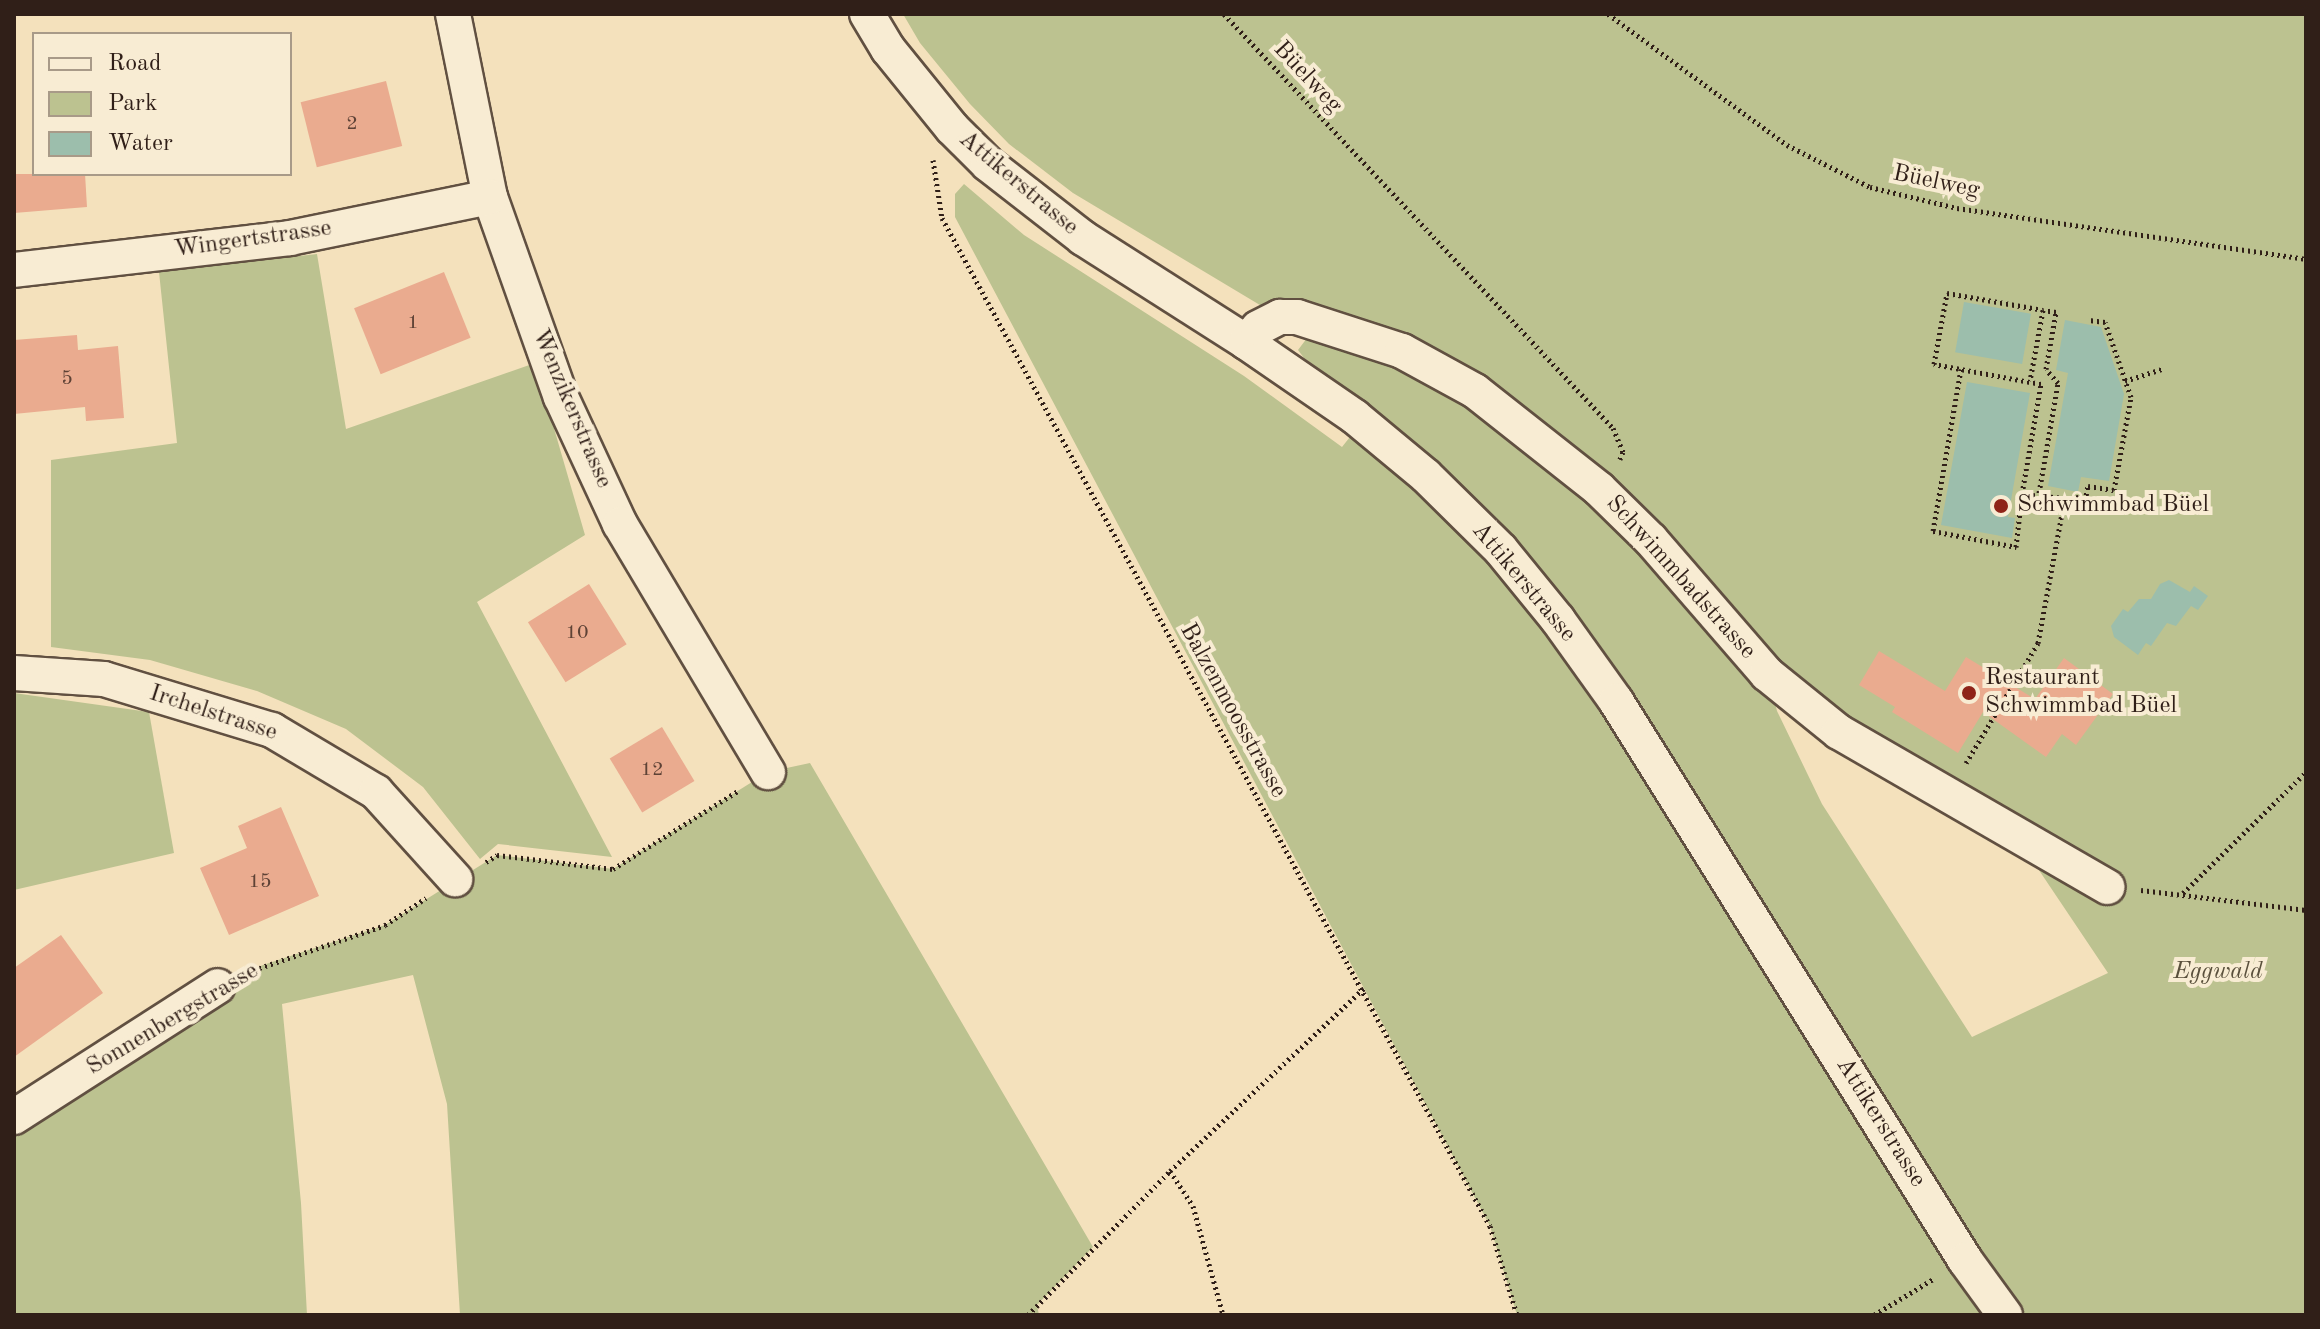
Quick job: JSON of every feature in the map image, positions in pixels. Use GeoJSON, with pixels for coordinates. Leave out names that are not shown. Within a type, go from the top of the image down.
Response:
{"type":"FeatureCollection","features":[{"type":"Feature","properties":{"kind":"street","name":"Wenzikerstrasse"},"geometry":{"type":"LineString","coordinates":[[453,14],[490,197],[561,397],[620,524],[768,772]]}},
{"type":"Feature","properties":{"kind":"street","name":"Attikerstrasse"},"geometry":{"type":"LineString","coordinates":[[867,14],[888,49],[952,128],[1021,193],[1083,238],[1246,342],[1355,417],[1426,476],[1501,550],[1558,620],[1616,701],[1965,1260],[2005,1315]]}},
{"type":"Feature","properties":{"kind":"street","name":"Wingertstrasse"},"geometry":{"type":"LineString","coordinates":[[14,270],[290,238],[490,197]]}},
{"type":"Feature","properties":{"kind":"street","name":"Schwimmbadstrasse"},"geometry":{"type":"LineString","coordinates":[[1246,342],[1258,328],[1280,317],[1297,317],[1402,351],[1438,369],[1504,411],[1599,489],[1651,540],[1767,674],[1839,732],[2108,887]]}},
{"type":"Feature","properties":{"kind":"street","name":"Irchelstrasse"},"geometry":{"type":"LineString","coordinates":[[14,673],[104,679],[272,730],[376,792],[455,879]]}},
{"type":"Feature","properties":{"kind":"street","name":"Sonnenbergstrasse"},"geometry":{"type":"LineString","coordinates":[[14,1117],[218,986]]}},
{"type":"Feature","properties":{"kind":"path","name":"Büelweg"},"geometry":{"type":"LineString","coordinates":[[1224,14],[1613,428],[1623,452],[1615,472],[1599,489]]}},
{"type":"Feature","properties":{"kind":"path","name":"Büelweg"},"geometry":{"type":"LineString","coordinates":[[1608,14],[1787,145],[1870,187],[1957,208],[2306,259]]}},
{"type":"Feature","properties":{"kind":"path","name":"Balzenmoosstrasse"},"geometry":{"type":"LineString","coordinates":[[952,128],[933,154],[942,218],[1364,988],[1490,1226],[1517,1315]]}},
{"type":"Feature","properties":{"kind":"path"},"geometry":{"type":"LineString","coordinates":[[1961,369],[1933,531],[2016,547],[2041,384],[2030,381],[1934,364],[1947,293],[2056,312],[2046,369],[2058,383],[2039,493]]}},
{"type":"Feature","properties":{"kind":"path"},"geometry":{"type":"LineString","coordinates":[[2030,381],[2043,310]]}},
{"type":"Feature","properties":{"kind":"path"},"geometry":{"type":"LineString","coordinates":[[2022,494],[2039,493],[2085,501],[2088,486],[2114,490],[2131,397],[2105,322],[2089,320]]}},
{"type":"Feature","properties":{"kind":"path"},"geometry":{"type":"LineString","coordinates":[[2125,381],[2163,369]]}},
{"type":"Feature","properties":{"kind":"path"},"geometry":{"type":"LineString","coordinates":[[1959,802],[1967,758],[2038,643],[2065,498]]}},
{"type":"Feature","properties":{"kind":"path","name":"Sonnenbergstrasse"},"geometry":{"type":"LineString","coordinates":[[218,986],[263,965],[385,925],[497,855],[613,869],[768,772]]}},
{"type":"Feature","properties":{"kind":"path"},"geometry":{"type":"LineString","coordinates":[[2306,772],[2182,894],[2306,910]]}},
{"type":"Feature","properties":{"kind":"path"},"geometry":{"type":"LineString","coordinates":[[1028,1315],[1170,1171],[1364,988]]}},
{"type":"Feature","properties":{"kind":"path"},"geometry":{"type":"LineString","coordinates":[[1170,1171],[1193,1206],[1223,1315]]}},
{"type":"Feature","properties":{"kind":"path"},"geometry":{"type":"LineString","coordinates":[[1874,1315],[1947,1271]]}},
{"type":"Feature","properties":{"kind":"green space","name":"Eggwald"},"geometry":{"type":"Polygon","coordinates":[[[903,14],[2306,14],[2306,1315],[1517,1315],[1490,1226],[955,217],[955,194],[964,184],[1024,235],[1244,376],[1342,447],[1373,408],[1304,358],[1298,350],[1307,338],[1475,391],[1280,317],[1073,193],[1009,144],[970,104],[920,43],[903,14]],[[1768,676],[1777,711],[1822,804],[1972,1037],[2108,973],[2014,833],[1768,676]]]}},
{"type":"Feature","properties":{"kind":"green space"},"geometry":{"type":"Polygon","coordinates":[[[317,254],[346,429],[535,363],[585,535],[477,602],[612,857],[498,844],[480,859],[423,787],[346,729],[257,691],[150,660],[51,647],[51,460],[177,443],[159,272],[317,254]]]}},
{"type":"Feature","properties":{"kind":"green space"},"geometry":{"type":"Polygon","coordinates":[[[14,693],[149,712],[174,853],[14,890],[14,693]]]}},
{"type":"Feature","properties":{"kind":"green space"},"geometry":{"type":"Polygon","coordinates":[[[810,763],[1093,1247],[1037,1305],[1039,1315],[460,1315],[447,1104],[413,975],[282,1004],[301,1203],[307,1315],[14,1315],[14,1117],[218,986],[263,965],[385,925],[497,855],[613,869],[768,772],[810,763]]]}},
{"type":"Feature","properties":{"kind":"water"},"geometry":{"type":"Polygon","coordinates":[[[1964,302],[2031,314],[2022,364],[1955,352],[1964,302]]]}},
{"type":"Feature","properties":{"kind":"water"},"geometry":{"type":"Polygon","coordinates":[[[2065,320],[2101,327],[2124,394],[2109,481],[2081,477],[2078,492],[2048,486],[2068,373],[2056,370],[2065,320]]]}},
{"type":"Feature","properties":{"kind":"water"},"geometry":{"type":"Polygon","coordinates":[[[1967,382],[2030,393],[2008,517],[2015,518],[2012,538],[1941,525],[1967,382]]]}},
{"type":"Feature","properties":{"kind":"water"},"geometry":{"type":"Polygon","coordinates":[[[2169,580],[2190,592],[2194,586],[2208,596],[2198,610],[2191,606],[2176,626],[2167,623],[2151,646],[2146,643],[2138,655],[2114,637],[2111,626],[2123,609],[2128,612],[2139,599],[2151,599],[2160,584],[2169,580]]]}},
{"type":"Feature","properties":{"kind":"building"},"geometry":{"type":"Polygon","coordinates":[[[386,81],[402,146],[317,167],[301,102],[386,81]]]}},
{"type":"Feature","properties":{"kind":"building"},"geometry":{"type":"Polygon","coordinates":[[[14,174],[85,176],[87,207],[14,213],[14,174]]]}},
{"type":"Feature","properties":{"kind":"building"},"geometry":{"type":"Polygon","coordinates":[[[444,272],[471,338],[381,374],[354,308],[444,272]]]}},
{"type":"Feature","properties":{"kind":"building"},"geometry":{"type":"Polygon","coordinates":[[[77,335],[78,350],[118,346],[124,418],[86,421],[85,407],[14,414],[14,340],[77,335]]]}},
{"type":"Feature","properties":{"kind":"building"},"geometry":{"type":"Polygon","coordinates":[[[589,584],[627,644],[566,682],[528,622],[589,584]]]}},
{"type":"Feature","properties":{"kind":"building"},"geometry":{"type":"Polygon","coordinates":[[[1879,651],[1945,691],[1966,657],[2035,699],[2064,658],[2113,694],[2076,745],[2062,734],[2046,757],[1983,712],[1958,753],[1892,712],[1895,707],[1859,685],[1879,651]]]}},
{"type":"Feature","properties":{"kind":"building"},"geometry":{"type":"Polygon","coordinates":[[[662,727],[694,781],[642,812],[610,758],[662,727]]]}},
{"type":"Feature","properties":{"kind":"building"},"geometry":{"type":"Polygon","coordinates":[[[281,807],[319,896],[229,935],[200,868],[247,848],[238,826],[281,807]]]}},
{"type":"Feature","properties":{"kind":"building"},"geometry":{"type":"Polygon","coordinates":[[[61,935],[103,993],[14,1057],[14,968],[61,935]]]}},
{"type":"Feature","properties":{"kind":"place","name":"Schwimmbad Büel"},"geometry":{"type":"Point","coordinates":[2001,506]}},
{"type":"Feature","properties":{"kind":"place","name":"Restaurant Schwimmbad Büel"},"geometry":{"type":"Point","coordinates":[1969,693]}}]}
